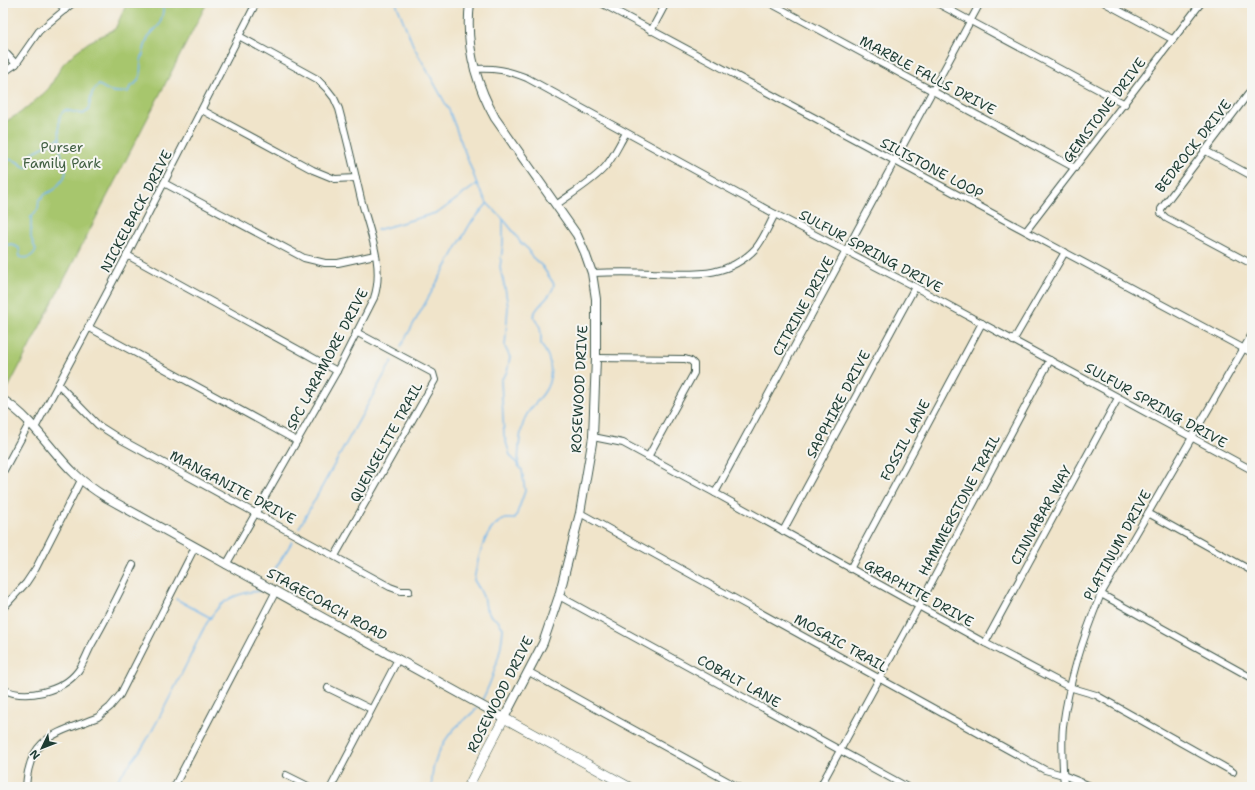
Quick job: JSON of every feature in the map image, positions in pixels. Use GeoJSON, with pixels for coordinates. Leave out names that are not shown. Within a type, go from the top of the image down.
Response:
{"type":"FeatureCollection","features":[{"type":"Feature","properties":{"kind":"main road","name":"ROSEWOOD DRIVE"},"geometry":{"type":"LineString","coordinates":[[468,787],[504,718]]}},
{"type":"Feature","properties":{"kind":"main road","name":"STAGECOACH ROAD"},"geometry":{"type":"LineString","coordinates":[[504,718],[629,787]]}},
{"type":"Feature","properties":{"kind":"street"},"geometry":{"type":"LineString","coordinates":[[59,3],[65,10]]}},
{"type":"Feature","properties":{"kind":"street"},"geometry":{"type":"LineString","coordinates":[[3,73],[16,64],[39,31],[73,3]]}},
{"type":"Feature","properties":{"kind":"street","name":"NICKELBACK DRIVE"},"geometry":{"type":"LineString","coordinates":[[3,472],[58,384],[127,255],[256,3]]}},
{"type":"Feature","properties":{"kind":"street","name":"ROSEWOOD DRIVE"},"geometry":{"type":"LineString","coordinates":[[470,3],[468,30],[470,48],[474,69],[486,103],[577,235],[592,273],[596,299],[596,358],[593,437],[580,513],[559,596],[543,643],[504,718]]}},
{"type":"Feature","properties":{"kind":"street","name":"SILTSTONE LOOP"},"geometry":{"type":"LineString","coordinates":[[601,3],[1252,353]]}},
{"type":"Feature","properties":{"kind":"street"},"geometry":{"type":"LineString","coordinates":[[651,30],[666,3]]}},
{"type":"Feature","properties":{"kind":"street","name":"MARBLE FALLS DRIVE"},"geometry":{"type":"LineString","coordinates":[[770,3],[1075,168]]}},
{"type":"Feature","properties":{"kind":"street"},"geometry":{"type":"LineString","coordinates":[[937,3],[1125,104]]}},
{"type":"Feature","properties":{"kind":"street","name":"CITRINE DRIVE"},"geometry":{"type":"LineString","coordinates":[[716,493],[980,3]]}},
{"type":"Feature","properties":{"kind":"street"},"geometry":{"type":"LineString","coordinates":[[1105,3],[1172,39]]}},
{"type":"Feature","properties":{"kind":"street","name":"GEMSTONE DRIVE"},"geometry":{"type":"LineString","coordinates":[[1026,231],[1125,104],[1172,39],[1202,3]]}},
{"type":"Feature","properties":{"kind":"street","name":"SPC LARAMORE DRIVE"},"geometry":{"type":"LineString","coordinates":[[226,565],[337,371],[374,298],[378,287],[375,247],[367,221],[339,108],[334,98],[317,79],[239,36]]}},
{"type":"Feature","properties":{"kind":"street"},"geometry":{"type":"LineString","coordinates":[[3,50],[16,64]]}},
{"type":"Feature","properties":{"kind":"street","name":"SULFUR SPRING DRIVE"},"geometry":{"type":"LineString","coordinates":[[474,69],[491,68],[510,71],[527,78],[775,214],[915,287],[1252,470]]}},
{"type":"Feature","properties":{"kind":"street","name":"BEDROCK DRIVE"},"geometry":{"type":"LineString","coordinates":[[1252,89],[1163,204],[1161,209],[1161,213],[1166,218],[1252,264]]}},
{"type":"Feature","properties":{"kind":"street"},"geometry":{"type":"LineString","coordinates":[[202,110],[313,170],[335,179],[356,178]]}},
{"type":"Feature","properties":{"kind":"street"},"geometry":{"type":"LineString","coordinates":[[556,205],[604,168],[626,133]]}},
{"type":"Feature","properties":{"kind":"street"},"geometry":{"type":"LineString","coordinates":[[1204,150],[1252,176]]}},
{"type":"Feature","properties":{"kind":"street"},"geometry":{"type":"LineString","coordinates":[[164,183],[304,258],[331,263],[376,255]]}},
{"type":"Feature","properties":{"kind":"street"},"geometry":{"type":"LineString","coordinates":[[592,273],[623,272],[703,274],[718,271],[732,266],[744,259],[756,248],[762,240],[775,214]]}},
{"type":"Feature","properties":{"kind":"street"},"geometry":{"type":"LineString","coordinates":[[1013,341],[1065,252]]}},
{"type":"Feature","properties":{"kind":"street"},"geometry":{"type":"LineString","coordinates":[[127,255],[337,371]]}},
{"type":"Feature","properties":{"kind":"street","name":"SAPPHIRE DRIVE"},"geometry":{"type":"LineString","coordinates":[[783,531],[915,287]]}},
{"type":"Feature","properties":{"kind":"street","name":"FOSSIL LANE"},"geometry":{"type":"LineString","coordinates":[[850,569],[982,323]]}},
{"type":"Feature","properties":{"kind":"street"},"geometry":{"type":"LineString","coordinates":[[88,327],[297,441]]}},
{"type":"Feature","properties":{"kind":"street","name":"QUENSELITE TRAIL"},"geometry":{"type":"LineString","coordinates":[[335,556],[435,380],[433,373],[356,332]]}},
{"type":"Feature","properties":{"kind":"street","name":"PLATINUM DRIVE"},"geometry":{"type":"LineString","coordinates":[[1064,787],[1063,728],[1069,687],[1086,629],[1101,594],[1252,334]]}},
{"type":"Feature","properties":{"kind":"street"},"geometry":{"type":"LineString","coordinates":[[596,358],[685,359],[694,364],[694,373],[648,457]]}},
{"type":"Feature","properties":{"kind":"street","name":"HAMMERSTONE TRAIL"},"geometry":{"type":"LineString","coordinates":[[820,787],[919,606],[1050,360]]}},
{"type":"Feature","properties":{"kind":"street","name":"MANGANITE DRIVE"},"geometry":{"type":"LineString","coordinates":[[58,384],[98,425],[106,431],[390,586],[402,591],[409,590]]}},
{"type":"Feature","properties":{"kind":"street","name":"CINNABAR WAY"},"geometry":{"type":"LineString","coordinates":[[985,643],[1118,398]]}},
{"type":"Feature","properties":{"kind":"street","name":"STAGECOACH ROAD"},"geometry":{"type":"LineString","coordinates":[[3,400],[32,425],[81,480],[107,498],[504,718]]}},
{"type":"Feature","properties":{"kind":"street","name":"GRAPHITE DRIVE"},"geometry":{"type":"LineString","coordinates":[[593,437],[623,443],[716,493],[985,643],[1069,687],[1096,695],[1233,772]]}},
{"type":"Feature","properties":{"kind":"street"},"geometry":{"type":"LineString","coordinates":[[3,608],[36,568],[81,480]]}},
{"type":"Feature","properties":{"kind":"street","name":"MOSAIC TRAIL"},"geometry":{"type":"LineString","coordinates":[[580,513],[1046,770],[1064,775],[1093,787]]}},
{"type":"Feature","properties":{"kind":"street"},"geometry":{"type":"LineString","coordinates":[[1148,513],[1252,571]]}},
{"type":"Feature","properties":{"kind":"street"},"geometry":{"type":"LineString","coordinates":[[26,787],[31,760],[40,745],[52,736],[98,717],[105,712],[120,695],[195,547]]}},
{"type":"Feature","properties":{"kind":"street"},"geometry":{"type":"LineString","coordinates":[[3,689],[11,693],[39,693],[62,685],[77,671],[133,565]]}},
{"type":"Feature","properties":{"kind":"street"},"geometry":{"type":"LineString","coordinates":[[174,787],[276,591]]}},
{"type":"Feature","properties":{"kind":"street"},"geometry":{"type":"LineString","coordinates":[[1101,594],[1252,678]]}},
{"type":"Feature","properties":{"kind":"street","name":"COBALT LANE"},"geometry":{"type":"LineString","coordinates":[[559,596],[907,787]]}},
{"type":"Feature","properties":{"kind":"street"},"geometry":{"type":"LineString","coordinates":[[330,787],[398,659]]}},
{"type":"Feature","properties":{"kind":"street"},"geometry":{"type":"LineString","coordinates":[[529,672],[738,787]]}},
{"type":"Feature","properties":{"kind":"street"},"geometry":{"type":"LineString","coordinates":[[328,688],[371,709]]}},
{"type":"Feature","properties":{"kind":"street"},"geometry":{"type":"LineString","coordinates":[[286,775],[310,787]]}},
{"type":"Feature","properties":{"kind":"green space","name":"Purser Family Park"},"geometry":{"type":"Polygon","coordinates":[[[127,3],[207,3],[3,398],[3,123],[20,113],[43,94],[49,88],[63,64],[74,53],[89,42],[115,29],[127,3]]]}},
{"type":"Feature","properties":{"kind":"waterway"},"geometry":{"type":"LineString","coordinates":[[3,246],[11,244],[19,248],[20,257],[25,258],[31,256],[36,250],[31,238],[31,217],[38,209],[39,200],[47,193],[54,190],[64,178],[66,172],[60,149],[59,119],[61,114],[65,110],[83,114],[88,111],[92,93],[98,85],[112,92],[128,92],[130,87],[135,84],[140,77],[141,61],[145,46],[148,37],[160,24],[163,12],[163,3]]}},
{"type":"Feature","properties":{"kind":"waterway"},"geometry":{"type":"LineString","coordinates":[[396,3],[413,45],[449,110],[477,184],[487,203],[503,219],[503,243],[500,268],[508,307],[505,347],[510,357],[507,372],[501,380],[504,435],[510,455],[522,470],[525,491],[515,519],[506,519],[496,524],[486,537],[479,555],[475,573],[474,580],[485,601],[486,609],[503,628],[501,646],[496,666],[481,702]]}},
{"type":"Feature","properties":{"kind":"waterway"},"geometry":{"type":"LineString","coordinates":[[3,156],[5,159],[13,160],[24,167],[29,167],[31,164],[30,154],[60,138]]}},
{"type":"Feature","properties":{"kind":"waterway"},"geometry":{"type":"LineString","coordinates":[[377,230],[439,212],[477,184]]}},
{"type":"Feature","properties":{"kind":"waterway"},"geometry":{"type":"LineString","coordinates":[[401,346],[470,224],[487,204]]}},
{"type":"Feature","properties":{"kind":"waterway"},"geometry":{"type":"LineString","coordinates":[[504,220],[520,242],[529,250],[531,256],[542,266],[554,284],[551,293],[538,307],[533,316],[538,323],[541,333],[541,345],[548,356],[551,369],[547,388],[525,418],[520,435],[518,464]]}},
{"type":"Feature","properties":{"kind":"waterway"},"geometry":{"type":"LineString","coordinates":[[299,528],[392,361]]}},
{"type":"Feature","properties":{"kind":"waterway"},"geometry":{"type":"LineString","coordinates":[[270,577],[292,542]]}},
{"type":"Feature","properties":{"kind":"waterway"},"geometry":{"type":"LineString","coordinates":[[113,787],[151,733],[201,633],[212,615],[221,605],[231,598],[248,592],[260,591]]}},
{"type":"Feature","properties":{"kind":"waterway"},"geometry":{"type":"LineString","coordinates":[[176,599],[211,618]]}},
{"type":"Feature","properties":{"kind":"waterway"},"geometry":{"type":"LineString","coordinates":[[432,787],[435,763],[445,741],[455,728],[478,707]]}}]}
